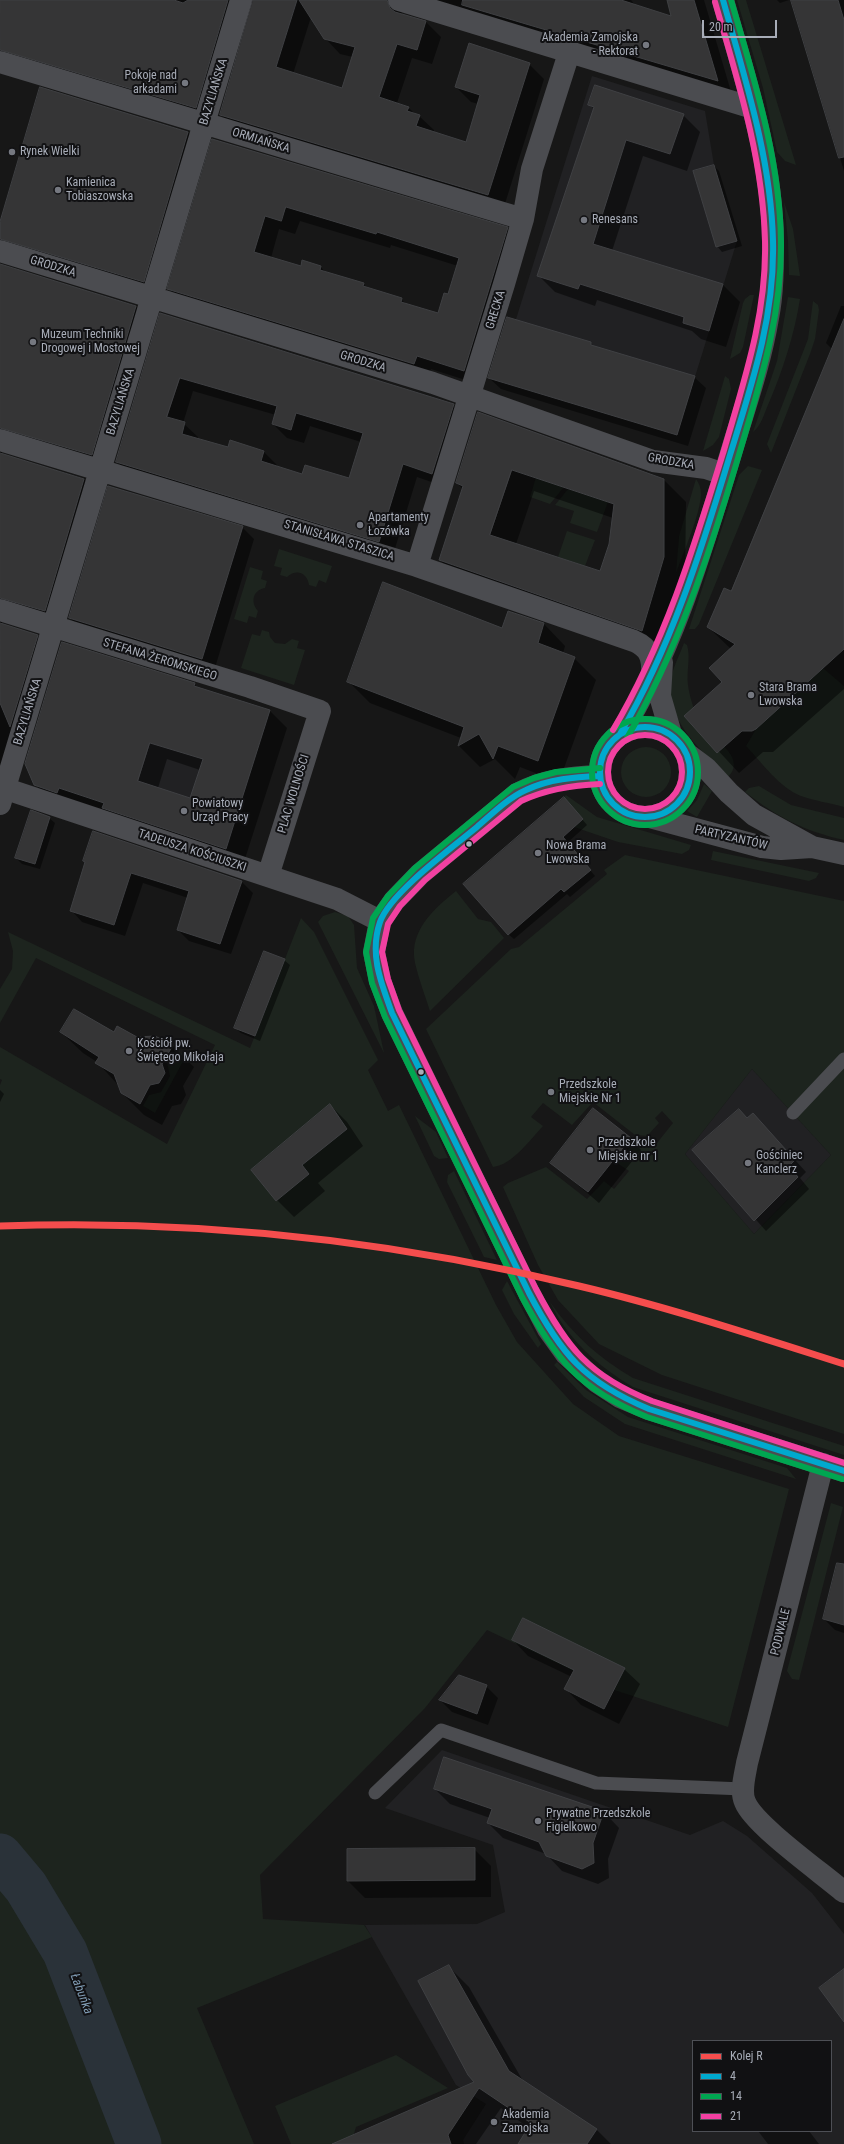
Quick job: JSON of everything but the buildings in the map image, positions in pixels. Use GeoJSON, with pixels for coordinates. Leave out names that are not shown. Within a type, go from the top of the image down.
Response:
{"type":"FeatureCollection","features":[{"type":"Feature","properties":{"kind":"street","name":"BAZYLIAŃSKA"},"geometry":{"type":"LineString","coordinates":[[2,793],[101,470],[241,0]]}},
{"type":"Feature","properties":{"kind":"street"},"geometry":{"type":"LineString","coordinates":[[399,0],[753,108]]}},
{"type":"Feature","properties":{"kind":"street"},"geometry":{"type":"LineString","coordinates":[[620,734],[657,666],[724,474],[754,374],[768,319],[772,285],[773,239],[770,198],[762,144],[723,0]]}},
{"type":"Feature","properties":{"kind":"street","name":"GRECKA"},"geometry":{"type":"LineString","coordinates":[[417,566],[504,284],[523,219],[532,169],[569,53]]}},
{"type":"Feature","properties":{"kind":"street","name":"ORMIAŃSKA"},"geometry":{"type":"LineString","coordinates":[[0,62],[523,219]]}},
{"type":"Feature","properties":{"kind":"street","name":"GRODZKA"},"geometry":{"type":"LineString","coordinates":[[0,251],[433,383],[653,461],[706,468],[724,474]]}},
{"type":"Feature","properties":{"kind":"street","name":"STANISŁAWA STASZICA"},"geometry":{"type":"LineString","coordinates":[[0,440],[417,566],[644,646],[657,666]]}},
{"type":"Feature","properties":{"kind":"street","name":"STEFANA ŻEROMSKIEGO"},"geometry":{"type":"LineString","coordinates":[[0,610],[250,687],[320,711]]}},
{"type":"Feature","properties":{"kind":"street"},"geometry":{"type":"LineString","coordinates":[[657,666],[660,696],[671,734]]}},
{"type":"Feature","properties":{"kind":"street","name":"PLAC WOLNOŚCI"},"geometry":{"type":"LineString","coordinates":[[268,876],[320,711]]}},
{"type":"Feature","properties":{"kind":"street"},"geometry":{"type":"LineString","coordinates":[[645,726],[659,729],[671,734],[680,743],[686,753],[690,765],[688,789],[682,800],[673,808],[662,814],[650,817],[638,817],[626,814],[616,807],[602,788],[600,764],[604,752],[611,742],[620,734],[632,728],[645,726]]}},
{"type":"Feature","properties":{"kind":"street","name":"PARTYZANTÓW"},"geometry":{"type":"LineString","coordinates":[[686,753],[706,768],[729,793],[754,815],[812,847]]}},
{"type":"Feature","properties":{"kind":"street"},"geometry":{"type":"LineString","coordinates":[[600,776],[551,781],[536,785],[517,794],[420,874],[394,901],[380,921],[375,940],[375,959],[380,981],[392,1013],[536,1307],[566,1354],[597,1382],[634,1404],[844,1471]]}},
{"type":"Feature","properties":{"kind":"street","name":"TADEUSZA KOŚCIUSZKI"},"geometry":{"type":"LineString","coordinates":[[2,793],[337,899],[380,921]]}},
{"type":"Feature","properties":{"kind":"street","name":"PARTYZANTÓW"},"geometry":{"type":"LineString","coordinates":[[650,817],[762,847],[781,849],[812,847],[844,854]]}},
{"type":"Feature","properties":{"kind":"street","name":"PODWALE"},"geometry":{"type":"LineString","coordinates":[[744,1795],[747,1763],[823,1464]]}},
{"type":"Feature","properties":{"kind":"street"},"geometry":{"type":"LineString","coordinates":[[744,1795],[749,1809],[771,1831],[844,1892]]}},
{"type":"Feature","properties":{"kind":"lane"},"geometry":{"type":"LineString","coordinates":[[793,1113],[844,1059]]}},
{"type":"Feature","properties":{"kind":"lane"},"geometry":{"type":"LineString","coordinates":[[375,1793],[441,1730],[596,1783],[744,1795]]}},
{"type":"Feature","properties":{"kind":"shaded area"},"geometry":{"type":"Polygon","coordinates":[[[737,0],[746,0],[796,165],[785,161],[777,152],[763,88],[737,0]]]}},
{"type":"Feature","properties":{"kind":"shaded area"},"geometry":{"type":"Polygon","coordinates":[[[592,76],[705,111],[714,165],[737,241],[677,435],[497,380],[592,76]]]}},
{"type":"Feature","properties":{"kind":"shaded area"},"geometry":{"type":"Polygon","coordinates":[[[784,202],[793,229],[800,276],[789,275],[788,241],[784,202]]]}},
{"type":"Feature","properties":{"kind":"shaded area"},"geometry":{"type":"Polygon","coordinates":[[[750,295],[754,295],[743,347],[740,353],[730,359],[743,303],[750,295]]]}},
{"type":"Feature","properties":{"kind":"shaded area"},"geometry":{"type":"Polygon","coordinates":[[[788,297],[800,299],[791,340],[764,416],[758,427],[753,432],[777,361],[788,297]]]}},
{"type":"Feature","properties":{"kind":"shaded area"},"geometry":{"type":"Polygon","coordinates":[[[813,301],[818,305],[819,310],[815,339],[771,453],[767,444],[808,339],[813,301]]]}},
{"type":"Feature","properties":{"kind":"shaded area"},"geometry":{"type":"Polygon","coordinates":[[[725,376],[729,379],[731,389],[719,437],[713,445],[703,451],[725,376]]]}},
{"type":"Feature","properties":{"kind":"shaded area"},"geometry":{"type":"Polygon","coordinates":[[[748,466],[762,470],[699,624],[695,629],[689,629],[739,475],[748,466]]]}},
{"type":"Feature","properties":{"kind":"shaded area"},"geometry":{"type":"Polygon","coordinates":[[[536,477],[564,487],[550,504],[530,497],[536,477]]]}},
{"type":"Feature","properties":{"kind":"shaded area"},"geometry":{"type":"Polygon","coordinates":[[[696,479],[701,490],[700,502],[691,533],[676,573],[679,536],[696,479]]]}},
{"type":"Feature","properties":{"kind":"shaded area"},"geometry":{"type":"Polygon","coordinates":[[[568,489],[608,502],[597,532],[570,523],[574,511],[555,505],[568,489]]]}},
{"type":"Feature","properties":{"kind":"shaded area"},"geometry":{"type":"Polygon","coordinates":[[[567,531],[595,540],[585,566],[558,557],[567,531]]]}},
{"type":"Feature","properties":{"kind":"shaded area"},"geometry":{"type":"Polygon","coordinates":[[[279,549],[332,566],[326,583],[319,580],[316,587],[309,585],[306,577],[301,573],[294,573],[287,577],[280,575],[282,568],[274,566],[279,549]]]}},
{"type":"Feature","properties":{"kind":"shaded area"},"geometry":{"type":"Polygon","coordinates":[[[250,567],[263,571],[261,579],[267,581],[265,588],[258,591],[254,597],[254,604],[258,611],[256,618],[249,616],[247,623],[234,619],[250,567]]]}},
{"type":"Feature","properties":{"kind":"shaded area"},"geometry":{"type":"Polygon","coordinates":[[[262,630],[269,632],[270,637],[275,643],[285,644],[292,639],[299,641],[297,648],[305,650],[294,685],[241,668],[252,634],[260,636],[262,630]]]}},
{"type":"Feature","properties":{"kind":"shaded area"},"geometry":{"type":"Polygon","coordinates":[[[684,643],[687,645],[688,650],[688,685],[692,704],[717,753],[724,746],[734,761],[733,769],[728,777],[701,750],[685,731],[673,708],[669,689],[670,683],[684,643]]]}},
{"type":"Feature","properties":{"kind":"shaded area"},"geometry":{"type":"Polygon","coordinates":[[[823,668],[844,686],[844,807],[806,798],[793,792],[779,781],[746,746],[756,729],[823,668]]]}},
{"type":"Feature","properties":{"kind":"shaded area"},"geometry":{"type":"Polygon","coordinates":[[[170,678],[270,710],[229,840],[129,809],[170,678]]]}},
{"type":"Feature","properties":{"kind":"shaded area"},"geometry":{"type":"Polygon","coordinates":[[[646,747],[660,751],[667,758],[671,772],[667,786],[660,793],[646,797],[632,793],[625,786],[621,772],[625,758],[632,751],[646,747]]]}},
{"type":"Feature","properties":{"kind":"shaded area"},"geometry":{"type":"Polygon","coordinates":[[[704,784],[712,791],[697,817],[687,811],[697,800],[704,784]]]}},
{"type":"Feature","properties":{"kind":"shaded area"},"geometry":{"type":"Polygon","coordinates":[[[759,786],[791,805],[844,818],[844,840],[816,832],[792,822],[768,809],[745,792],[749,788],[759,786]]]}},
{"type":"Feature","properties":{"kind":"shaded area"},"geometry":{"type":"Polygon","coordinates":[[[566,795],[597,817],[691,845],[689,850],[682,854],[618,842],[574,827],[564,797],[566,795]]]}},
{"type":"Feature","properties":{"kind":"shaded area"},"geometry":{"type":"Polygon","coordinates":[[[713,851],[819,873],[816,878],[809,881],[711,860],[713,851]]]}},
{"type":"Feature","properties":{"kind":"shaded area"},"geometry":{"type":"Polygon","coordinates":[[[625,855],[844,901],[844,1434],[662,1375],[599,1344],[558,1300],[538,1265],[503,1187],[508,1183],[546,1167],[587,1199],[604,1181],[614,1189],[629,1171],[617,1163],[634,1142],[657,1143],[673,1123],[662,1111],[655,1118],[659,1123],[647,1136],[635,1135],[593,1102],[572,1125],[543,1103],[531,1117],[543,1126],[514,1157],[507,1162],[493,1167],[426,1029],[511,949],[519,947],[607,874],[604,870],[625,855]],[[752,1069],[685,1154],[754,1234],[831,1155],[752,1069]]]}},
{"type":"Feature","properties":{"kind":"shaded area"},"geometry":{"type":"Polygon","coordinates":[[[456,891],[478,919],[491,922],[504,938],[430,1011],[416,967],[414,955],[417,935],[427,918],[456,891]]]}},
{"type":"Feature","properties":{"kind":"shaded area"},"geometry":{"type":"Polygon","coordinates":[[[335,912],[348,916],[354,925],[357,968],[374,1006],[384,1053],[318,922],[323,916],[335,912]]]}},
{"type":"Feature","properties":{"kind":"shaded area"},"geometry":{"type":"Polygon","coordinates":[[[301,918],[314,932],[378,1060],[368,1070],[388,1111],[399,1105],[496,1305],[517,1342],[573,1404],[619,1436],[789,1489],[728,1727],[614,1690],[487,1630],[425,1708],[260,1875],[263,1919],[364,1925],[372,1937],[197,2008],[254,2144],[0,2144],[0,1085],[2,1080],[0,1079],[0,1047],[167,1144],[215,1045],[36,958],[0,1023],[0,989],[12,969],[13,951],[8,932],[250,1048],[301,918]]]}},
{"type":"Feature","properties":{"kind":"shaded area"},"geometry":{"type":"Polygon","coordinates":[[[175,1050],[186,1056],[155,1113],[143,1106],[149,1095],[161,1092],[170,1076],[167,1063],[175,1050]]]}},
{"type":"Feature","properties":{"kind":"shaded area"},"geometry":{"type":"Polygon","coordinates":[[[752,1069],[831,1155],[754,1234],[685,1154],[752,1069]]]}},
{"type":"Feature","properties":{"kind":"shaded area"},"geometry":{"type":"Polygon","coordinates":[[[415,1116],[436,1132],[448,1158],[439,1159],[434,1156],[415,1116]]]}},
{"type":"Feature","properties":{"kind":"shaded area"},"geometry":{"type":"Polygon","coordinates":[[[454,1171],[497,1260],[484,1257],[447,1182],[448,1175],[454,1171]]]}},
{"type":"Feature","properties":{"kind":"shaded area"},"geometry":{"type":"Polygon","coordinates":[[[507,1281],[541,1344],[538,1348],[514,1314],[502,1290],[507,1281]]]}},
{"type":"Feature","properties":{"kind":"shaded area"},"geometry":{"type":"Polygon","coordinates":[[[550,1302],[568,1325],[587,1345],[609,1363],[633,1378],[844,1446],[844,1455],[633,1387],[596,1361],[585,1351],[557,1316],[550,1302]]]}},
{"type":"Feature","properties":{"kind":"shaded area"},"geometry":{"type":"Polygon","coordinates":[[[557,1362],[586,1390],[628,1417],[787,1468],[796,1479],[625,1424],[584,1397],[554,1365],[557,1362]]]}},
{"type":"Feature","properties":{"kind":"shaded area"},"geometry":{"type":"Polygon","coordinates":[[[831,1503],[843,1507],[799,1680],[792,1679],[787,1671],[831,1503]]]}},
{"type":"Feature","properties":{"kind":"shaded area"},"geometry":{"type":"Polygon","coordinates":[[[442,1750],[690,1835],[723,1821],[747,1836],[812,1893],[844,1934],[844,2144],[464,2144],[463,2140],[486,2104],[456,2085],[365,1925],[477,1924],[505,1912],[493,1845],[385,1808],[442,1750]]]}},
{"type":"Feature","properties":{"kind":"shaded area"},"geometry":{"type":"Polygon","coordinates":[[[396,2055],[448,2088],[356,2127],[351,2144],[291,2144],[275,2106],[396,2055]]]}},
{"type":"Feature","properties":{"kind":"waterway","name":"Łabuńka"},"geometry":{"type":"LineString","coordinates":[[0,1856],[26,1887],[65,1952],[139,2144]]}},
{"type":"Feature","properties":{"kind":"rail line","name":"R"},"geometry":{"type":"LineString","coordinates":[[0,1226],[146,1226],[219,1230],[291,1236],[436,1256],[508,1270],[612,1294],[712,1322],[844,1364]]}},
{"type":"Feature","properties":{"kind":"transit line","name":"4"},"geometry":{"type":"LineString","coordinates":[[620,734],[655,667],[670,633],[696,563],[754,376],[766,323],[770,296],[773,269],[773,241],[767,179],[756,119],[723,0]]}},
{"type":"Feature","properties":{"kind":"transit line","name":"14"},"geometry":{"type":"LineString","coordinates":[[627,738],[662,671],[704,566],[761,378],[768,352],[778,298],[781,242],[780,211],[776,180],[771,150],[757,89],[731,0]]}},
{"type":"Feature","properties":{"kind":"transit line","name":"21"},"geometry":{"type":"LineString","coordinates":[[613,730],[648,663],[677,593],[689,558],[724,450],[746,373],[753,347],[762,295],[765,268],[765,241],[760,180],[748,120],[715,2]]}},
{"type":"Feature","properties":{"kind":"transit line","name":"14"},"geometry":{"type":"LineString","coordinates":[[645,719],[665,723],[683,734],[694,752],[698,772],[694,792],[683,810],[665,821],[645,825],[625,821],[607,810],[596,792],[592,772],[596,752],[607,734],[625,723],[645,719]]}},
{"type":"Feature","properties":{"kind":"transit line","name":"4"},"geometry":{"type":"LineString","coordinates":[[645,727],[662,730],[677,740],[687,755],[690,772],[687,789],[677,804],[662,814],[645,817],[628,814],[613,804],[603,789],[600,772],[603,755],[613,740],[628,730],[645,727]]}},
{"type":"Feature","properties":{"kind":"transit line","name":"21"},"geometry":{"type":"LineString","coordinates":[[638,735],[652,735],[666,741],[676,751],[682,765],[682,772],[682,779],[676,793],[666,803],[652,809],[638,809],[624,803],[614,793],[608,779],[608,765],[614,751],[624,741],[638,735]]}},
{"type":"Feature","properties":{"kind":"transit line","name":"14"},"geometry":{"type":"LineString","coordinates":[[600,768],[556,772],[534,778],[513,787],[415,868],[388,896],[373,918],[366,952],[372,983],[385,1017],[522,1297],[546,1338],[558,1355],[572,1370],[587,1384],[604,1396],[647,1417],[842,1479]]}},
{"type":"Feature","properties":{"kind":"transit line","name":"4"},"geometry":{"type":"LineString","coordinates":[[600,776],[553,781],[535,786],[519,793],[438,858],[409,884],[386,910],[380,922],[377,934],[376,957],[384,991],[392,1013],[529,1293],[552,1333],[577,1364],[591,1377],[607,1388],[626,1399],[649,1409],[844,1471]]}},
{"type":"Feature","properties":{"kind":"transit line","name":"21"},"geometry":{"type":"LineString","coordinates":[[600,784],[560,788],[541,793],[521,801],[425,880],[400,906],[388,924],[382,952],[388,979],[399,1010],[547,1310],[558,1328],[582,1358],[612,1381],[652,1401],[844,1463]]}},
{"type":"Feature","properties":{"kind":"place","name":"Akademia Zamojska - Rektorat"},"geometry":{"type":"Point","coordinates":[646,45]}},
{"type":"Feature","properties":{"kind":"place","name":"Pokoje nad arkadami"},"geometry":{"type":"Point","coordinates":[185,83]}},
{"type":"Feature","properties":{"kind":"place","name":"Rynek Wielki"},"geometry":{"type":"Point","coordinates":[12,152]}},
{"type":"Feature","properties":{"kind":"place","name":"Kamienica Tobiaszowska"},"geometry":{"type":"Point","coordinates":[58,190]}},
{"type":"Feature","properties":{"kind":"place","name":"Renesans"},"geometry":{"type":"Point","coordinates":[584,220]}},
{"type":"Feature","properties":{"kind":"place","name":"Muzeum Techniki Drogowej i Mostowej"},"geometry":{"type":"Point","coordinates":[33,342]}},
{"type":"Feature","properties":{"kind":"place","name":"Apartamenty Łozówka"},"geometry":{"type":"Point","coordinates":[360,525]}},
{"type":"Feature","properties":{"kind":"place","name":"Stara Brama Lwowska"},"geometry":{"type":"Point","coordinates":[751,695]}},
{"type":"Feature","properties":{"kind":"place","name":"Powiatowy Urząd Pracy"},"geometry":{"type":"Point","coordinates":[184,811]}},
{"type":"Feature","properties":{"kind":"place","name":"Nowa Brama Lwowska"},"geometry":{"type":"Point","coordinates":[538,853]}},
{"type":"Feature","properties":{"kind":"place","name":"Kościół pw. Świętego Mikołaja"},"geometry":{"type":"Point","coordinates":[129,1051]}},
{"type":"Feature","properties":{"kind":"place","name":"Przedszkole Miejskie Nr 1"},"geometry":{"type":"Point","coordinates":[551,1092]}},
{"type":"Feature","properties":{"kind":"place","name":"Przedszkole Miejskie nr 1"},"geometry":{"type":"Point","coordinates":[590,1150]}},
{"type":"Feature","properties":{"kind":"place","name":"Gościniec Kanclerz"},"geometry":{"type":"Point","coordinates":[748,1163]}},
{"type":"Feature","properties":{"kind":"place","name":"Prywatne Przedszkole Figielkowo"},"geometry":{"type":"Point","coordinates":[538,1821]}},
{"type":"Feature","properties":{"kind":"place","name":"Akademia Zamojska"},"geometry":{"type":"Point","coordinates":[494,2122]}}]}
